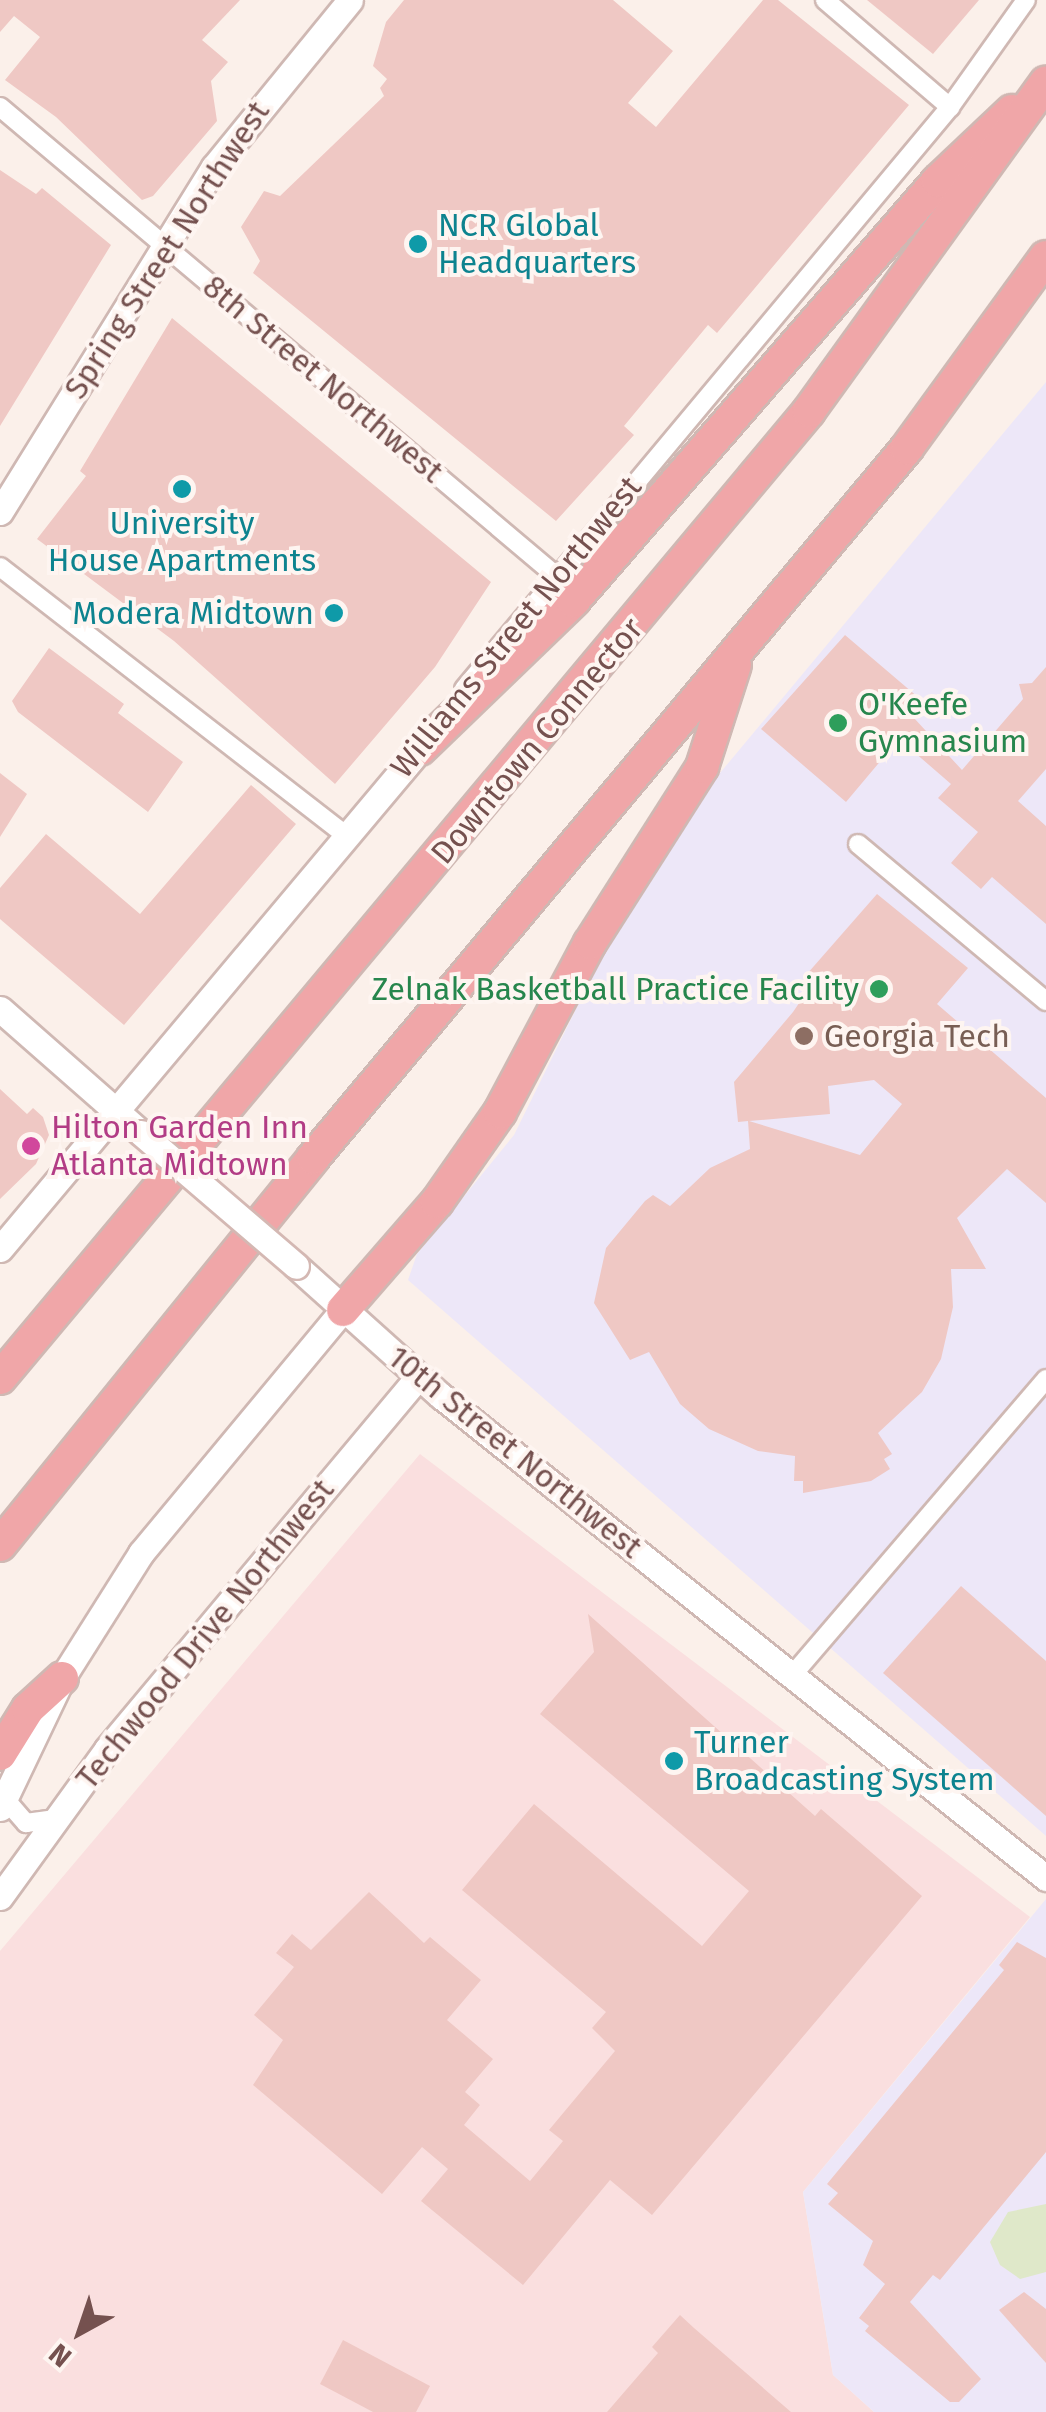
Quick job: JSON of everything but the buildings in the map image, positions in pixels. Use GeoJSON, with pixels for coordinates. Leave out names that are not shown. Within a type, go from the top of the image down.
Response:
{"type":"FeatureCollection","features":[{"type":"Feature","properties":{"kind":"highway"},"geometry":{"type":"LineString","coordinates":[[420,748],[573,601],[938,181],[1046,82]]}},
{"type":"Feature","properties":{"kind":"highway","name":"Downtown Connector"},"geometry":{"type":"LineString","coordinates":[[0,1378],[809,410],[1046,82]]}},
{"type":"Feature","properties":{"kind":"highway"},"geometry":{"type":"LineString","coordinates":[[0,1546],[908,448],[1046,257]]}},
{"type":"Feature","properties":{"kind":"highway"},"geometry":{"type":"LineString","coordinates":[[343,1310],[437,1202],[500,1112],[590,943],[702,768],[740,648]]}},
{"type":"Feature","properties":{"kind":"highway"},"geometry":{"type":"LineString","coordinates":[[0,1754],[28,1709],[62,1678]]}},
{"type":"Feature","properties":{"kind":"main road","name":"Spring Street Northwest"},"geometry":{"type":"LineString","coordinates":[[0,512],[163,246],[271,91],[350,0]]}},
{"type":"Feature","properties":{"kind":"main road","name":"Williams Street Northwest"},"geometry":{"type":"LineString","coordinates":[[0,1249],[420,748]]}},
{"type":"Feature","properties":{"kind":"main road","name":"10th Street Northwest"},"geometry":{"type":"LineString","coordinates":[[0,1009],[418,1377],[795,1672],[1046,1878]]}},
{"type":"Feature","properties":{"kind":"main road","name":"Techwood Drive Northwest"},"geometry":{"type":"LineString","coordinates":[[3,1804],[62,1678],[141,1554],[343,1310]]}},
{"type":"Feature","properties":{"kind":"main road","name":"Techwood Drive Northwest"},"geometry":{"type":"LineString","coordinates":[[0,1897],[168,1674],[418,1377]]}},
{"type":"Feature","properties":{"kind":"street"},"geometry":{"type":"LineString","coordinates":[[825,0],[950,107]]}},
{"type":"Feature","properties":{"kind":"street","name":"Williams Street Northwest"},"geometry":{"type":"LineString","coordinates":[[420,748],[554,574],[950,107],[1026,0]]}},
{"type":"Feature","properties":{"kind":"street","name":"8th Street Northwest"},"geometry":{"type":"LineString","coordinates":[[0,106],[554,574]]}},
{"type":"Feature","properties":{"kind":"street"},"geometry":{"type":"LineString","coordinates":[[0,567],[347,836]]}},
{"type":"Feature","properties":{"kind":"street"},"geometry":{"type":"LineString","coordinates":[[858,844],[1046,1001]]}},
{"type":"Feature","properties":{"kind":"street"},"geometry":{"type":"LineString","coordinates":[[795,1672],[1046,1379]]}},
{"type":"Feature","properties":{"kind":"street"},"geometry":{"type":"LineString","coordinates":[[3,1804],[26,1823],[56,1819]]}},
{"type":"Feature","properties":{"kind":"shaded area","name":"Georgia Tech"},"geometry":{"type":"Polygon","coordinates":[[[1046,382],[1046,1836],[408,1280],[417,1254],[514,1135],[611,938],[675,827],[1046,382]]]}},
{"type":"Feature","properties":{"kind":"shaded area"},"geometry":{"type":"Polygon","coordinates":[[[420,1454],[1030,1917],[803,2192],[833,2375],[874,2412],[0,2412],[0,1951],[420,1454]]]}},
{"type":"Feature","properties":{"kind":"shaded area"},"geometry":{"type":"Polygon","coordinates":[[[1046,1899],[1046,2412],[874,2412],[833,2375],[803,2192],[1046,1899]]]}},
{"type":"Feature","properties":{"kind":"green space"},"geometry":{"type":"Polygon","coordinates":[[[1046,2204],[1046,2272],[1020,2279],[1000,2265],[990,2242],[1008,2212],[1046,2204]]]}},
{"type":"Feature","properties":{"kind":"place","name":"NCR Global Headquarters"},"geometry":{"type":"Point","coordinates":[418,244]}},
{"type":"Feature","properties":{"kind":"place","name":"University House Apartments"},"geometry":{"type":"Point","coordinates":[182,489]}},
{"type":"Feature","properties":{"kind":"place","name":"Modera Midtown"},"geometry":{"type":"Point","coordinates":[334,613]}},
{"type":"Feature","properties":{"kind":"place","name":"O'Keefe Gymnasium"},"geometry":{"type":"Point","coordinates":[838,723]}},
{"type":"Feature","properties":{"kind":"place","name":"Zelnak Basketball Practice Facility"},"geometry":{"type":"Point","coordinates":[879,989]}},
{"type":"Feature","properties":{"kind":"place","name":"Georgia Tech"},"geometry":{"type":"Point","coordinates":[804,1036]}},
{"type":"Feature","properties":{"kind":"place","name":"Hilton Garden Inn Atlanta Midtown"},"geometry":{"type":"Point","coordinates":[31,1146]}},
{"type":"Feature","properties":{"kind":"place","name":"Turner Broadcasting System"},"geometry":{"type":"Point","coordinates":[674,1761]}}]}
